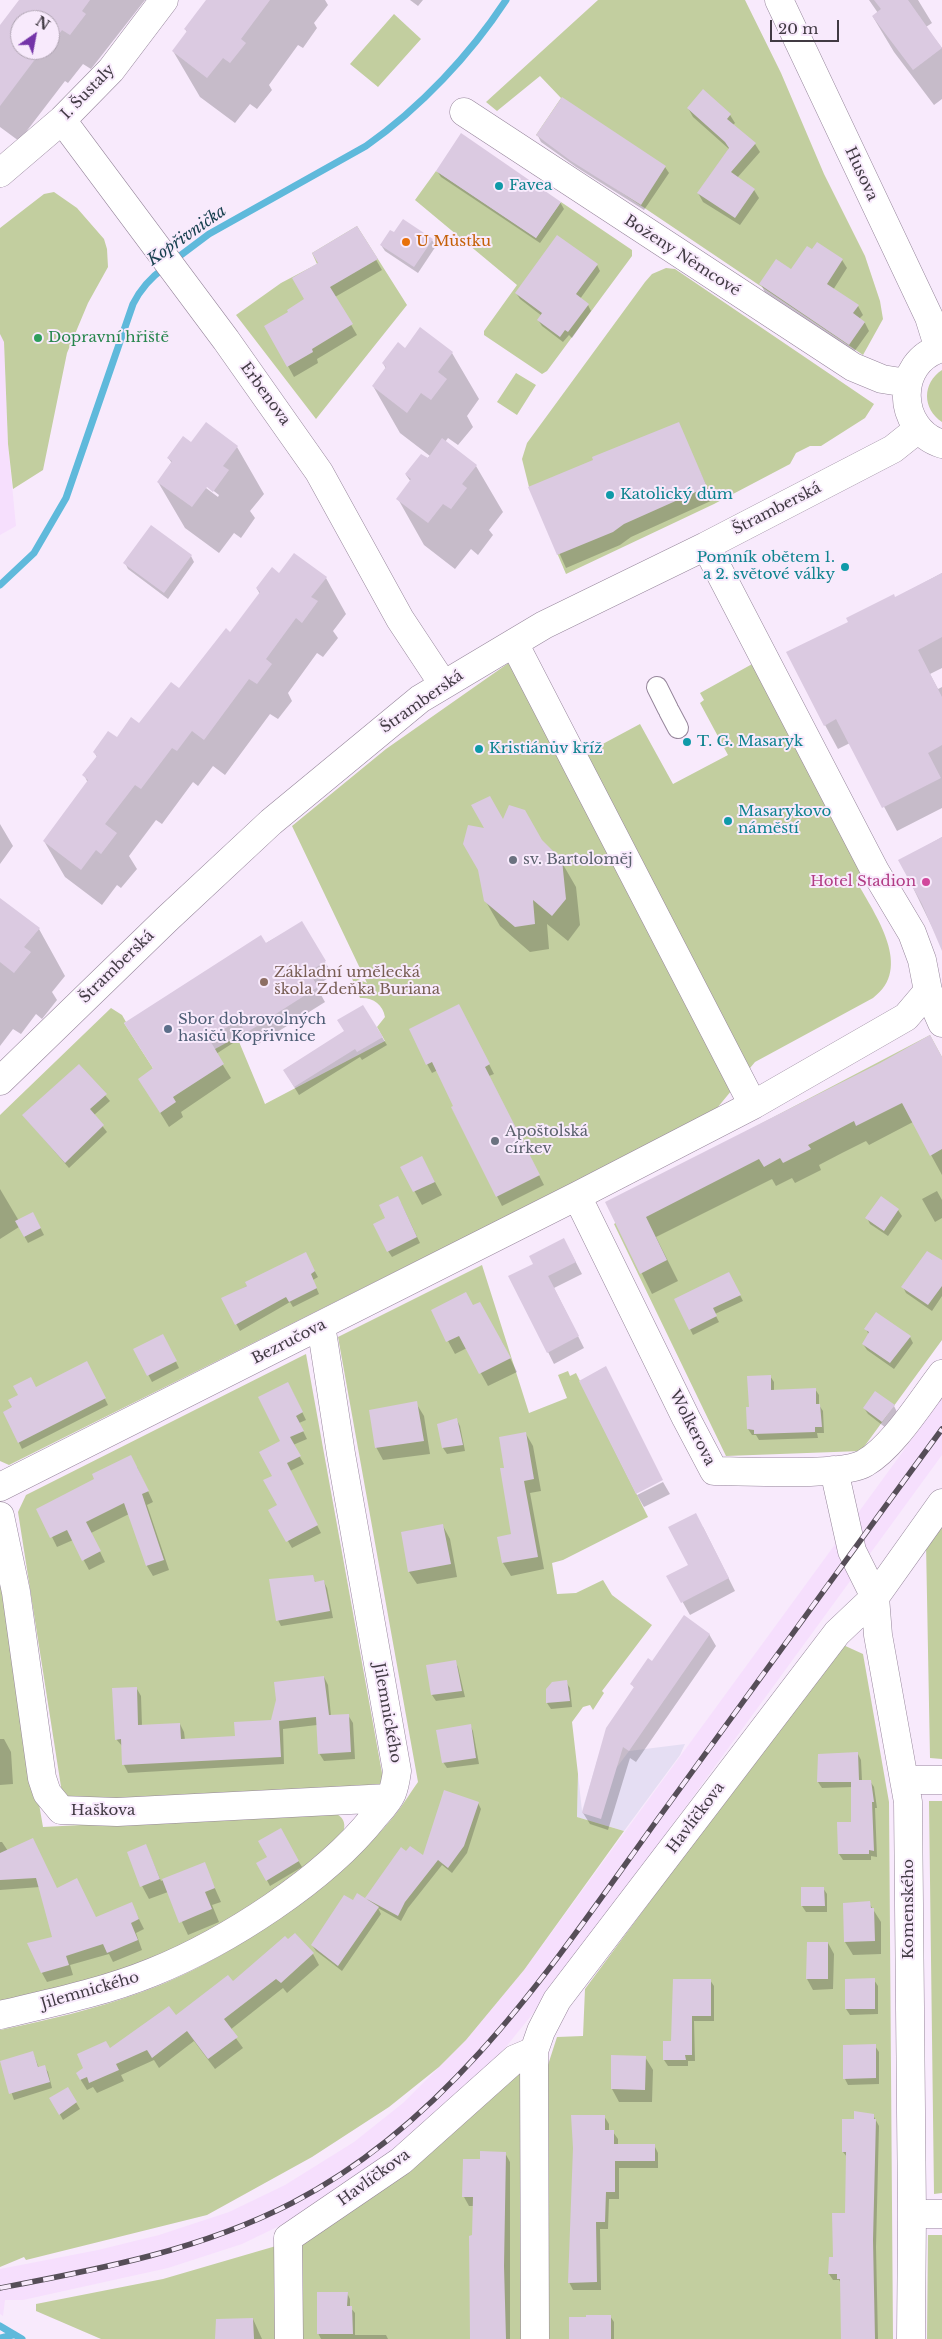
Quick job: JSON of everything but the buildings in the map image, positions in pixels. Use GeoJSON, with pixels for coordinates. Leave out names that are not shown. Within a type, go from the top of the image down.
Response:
{"type":"FeatureCollection","features":[{"type":"Feature","properties":{"kind":"street","name":"I. Šustaly"},"geometry":{"type":"LineString","coordinates":[[0,173],[62,120],[111,70],[164,0]]}},
{"type":"Feature","properties":{"kind":"street","name":"Husova"},"geometry":{"type":"LineString","coordinates":[[779,0],[929,317],[940,348]]}},
{"type":"Feature","properties":{"kind":"street","name":"Boženy Němcové"},"geometry":{"type":"LineString","coordinates":[[464,112],[853,367],[882,379],[907,383]]}},
{"type":"Feature","properties":{"kind":"street","name":"Erbenova"},"geometry":{"type":"LineString","coordinates":[[62,120],[192,294],[319,472],[400,619],[443,684]]}},
{"type":"Feature","properties":{"kind":"street"},"geometry":{"type":"LineString","coordinates":[[940,348],[919,362],[907,383],[907,407],[918,428],[930,439],[942,444]]}},
{"type":"Feature","properties":{"kind":"street","name":"Štramberská"},"geometry":{"type":"LineString","coordinates":[[0,1081],[167,919],[271,822],[398,716],[443,684],[576,608],[706,546],[893,449],[918,428]]}},
{"type":"Feature","properties":{"kind":"street"},"geometry":{"type":"LineString","coordinates":[[706,546],[875,871],[912,934],[922,960],[928,991],[942,1023]]}},
{"type":"Feature","properties":{"kind":"street"},"geometry":{"type":"LineString","coordinates":[[514,643],[752,1105]]}},
{"type":"Feature","properties":{"kind":"street"},"geometry":{"type":"LineString","coordinates":[[658,687],[672,716]]}},
{"type":"Feature","properties":{"kind":"street"},"geometry":{"type":"LineString","coordinates":[[577,1196],[752,1105],[906,1016],[928,991]]}},
{"type":"Feature","properties":{"kind":"street","name":"Bezručova"},"geometry":{"type":"LineString","coordinates":[[0,1488],[577,1196]]}},
{"type":"Feature","properties":{"kind":"street","name":"Wolkerova"},"geometry":{"type":"LineString","coordinates":[[577,1196],[714,1471],[834,1470],[857,1467],[871,1459],[892,1438],[942,1374]]}},
{"type":"Feature","properties":{"kind":"street","name":"Jilemnického"},"geometry":{"type":"LineString","coordinates":[[0,2015],[71,1998],[151,1973],[216,1942],[299,1887],[339,1856],[361,1834],[389,1798],[395,1784],[397,1771],[341,1454],[321,1325]]}},
{"type":"Feature","properties":{"kind":"street"},"geometry":{"type":"LineString","coordinates":[[834,1470],[852,1552],[875,1597],[942,1504]]}},
{"type":"Feature","properties":{"kind":"street","name":"Haškova"},"geometry":{"type":"LineString","coordinates":[[0,1516],[16,1592],[42,1778],[47,1793],[60,1810],[116,1812],[389,1798]]}},
{"type":"Feature","properties":{"kind":"street","name":"Komenského"},"geometry":{"type":"LineString","coordinates":[[875,1597],[878,1635],[908,1802],[912,2214],[911,2339]]}},
{"type":"Feature","properties":{"kind":"street","name":"Havlíčkova"},"geometry":{"type":"LineString","coordinates":[[535,2339],[534,2051],[541,2031],[557,2000],[837,1633],[875,1597]]}},
{"type":"Feature","properties":{"kind":"street"},"geometry":{"type":"LineString","coordinates":[[904,1780],[942,1780]]}},
{"type":"Feature","properties":{"kind":"street","name":"Havlíčkova"},"geometry":{"type":"LineString","coordinates":[[288,2339],[288,2238],[401,2161],[515,2059],[534,2051]]}},
{"type":"Feature","properties":{"kind":"street"},"geometry":{"type":"LineString","coordinates":[[912,2214],[942,2214]]}},
{"type":"Feature","properties":{"kind":"shaded area"},"geometry":{"type":"Polygon","coordinates":[[[0,334],[4,342],[8,444],[16,526],[0,535],[0,334]]]}},
{"type":"Feature","properties":{"kind":"shaded area"},"geometry":{"type":"Polygon","coordinates":[[[942,1398],[942,1455],[552,1990],[488,2069],[426,2129],[302,2215],[242,2244],[168,2268],[23,2300],[5,2300],[3,2316],[0,2314],[0,2269],[98,2250],[159,2235],[229,2212],[285,2185],[354,2142],[403,2103],[466,2040],[524,1970],[942,1398]]]}},
{"type":"Feature","properties":{"kind":"shaded area"},"geometry":{"type":"Polygon","coordinates":[[[685,1744],[680,1755],[624,1831],[577,1817],[578,1774],[582,1811],[597,1761],[617,1767],[629,1751],[685,1744]]]}},
{"type":"Feature","properties":{"kind":"green space"},"geometry":{"type":"Polygon","coordinates":[[[598,0],[745,0],[781,73],[824,174],[865,256],[880,301],[883,319],[863,355],[536,135],[561,98],[540,76],[497,111],[486,102],[598,0]]]}},
{"type":"Feature","properties":{"kind":"green space"},"geometry":{"type":"Polygon","coordinates":[[[394,14],[421,39],[378,87],[350,64],[394,14]]]}},
{"type":"Feature","properties":{"kind":"green space"},"geometry":{"type":"Polygon","coordinates":[[[436,171],[536,238],[561,202],[632,250],[632,256],[547,371],[542,374],[484,335],[484,331],[517,285],[415,200],[436,171]]]}},
{"type":"Feature","properties":{"kind":"green space","name":"Dopravní hřiště"},"geometry":{"type":"Polygon","coordinates":[[[54,192],[77,208],[104,239],[107,249],[108,267],[88,303],[67,353],[43,470],[13,489],[8,444],[4,342],[0,334],[0,228],[44,194],[54,192]]]}},
{"type":"Feature","properties":{"kind":"green space"},"geometry":{"type":"Polygon","coordinates":[[[357,226],[407,305],[316,419],[236,315],[281,283],[317,264],[312,253],[357,226]]]}},
{"type":"Feature","properties":{"kind":"green space"},"geometry":{"type":"Polygon","coordinates":[[[666,268],[675,269],[874,404],[865,418],[821,446],[810,446],[796,453],[790,464],[714,504],[566,574],[529,487],[522,459],[527,443],[645,282],[652,274],[666,268]]]}},
{"type":"Feature","properties":{"kind":"green space"},"geometry":{"type":"Polygon","coordinates":[[[942,370],[942,422],[935,417],[928,403],[927,396],[928,389],[935,375],[942,370]]]}},
{"type":"Feature","properties":{"kind":"green space"},"geometry":{"type":"Polygon","coordinates":[[[516,373],[536,385],[517,415],[497,402],[516,373]]]}},
{"type":"Feature","properties":{"kind":"green space"},"geometry":{"type":"Polygon","coordinates":[[[510,662],[584,754],[640,724],[673,784],[728,755],[700,703],[704,700],[700,693],[754,663],[866,877],[857,882],[881,925],[891,957],[890,972],[885,986],[873,998],[755,1062],[713,1113],[9,1465],[0,1461],[0,1115],[111,1008],[122,1015],[126,1022],[124,1023],[156,1073],[215,1049],[237,1037],[265,1104],[385,1041],[377,1027],[385,1017],[384,1012],[373,1000],[360,998],[351,976],[367,983],[292,826],[386,749],[510,662]]]}},
{"type":"Feature","properties":{"kind":"green space"},"geometry":{"type":"Polygon","coordinates":[[[930,1035],[942,1057],[942,1340],[861,1451],[726,1456],[614,1224],[747,1131],[930,1035]]]}},
{"type":"Feature","properties":{"kind":"green space"},"geometry":{"type":"Polygon","coordinates":[[[482,1265],[529,1413],[567,1398],[558,1375],[568,1371],[570,1376],[576,1373],[648,1517],[563,1560],[552,1563],[557,1594],[576,1593],[603,1580],[612,1595],[652,1625],[602,1691],[604,1693],[593,1710],[590,1705],[583,1707],[572,1722],[578,1774],[577,1817],[624,1831],[524,1970],[466,2040],[439,2067],[389,2107],[312,2157],[207,2215],[26,2260],[24,2257],[0,2267],[0,2030],[72,2014],[142,1992],[175,1979],[242,1943],[307,1898],[365,1848],[389,1822],[418,1782],[338,1337],[482,1265]]]}},
{"type":"Feature","properties":{"kind":"green space"},"geometry":{"type":"Polygon","coordinates":[[[306,1354],[384,1784],[79,1802],[70,1800],[62,1793],[18,1512],[26,1495],[306,1354]]]}},
{"type":"Feature","properties":{"kind":"green space"},"geometry":{"type":"Polygon","coordinates":[[[942,1520],[942,1759],[930,1758],[926,1543],[942,1520]]]}},
{"type":"Feature","properties":{"kind":"green space"},"geometry":{"type":"Polygon","coordinates":[[[0,1579],[43,1827],[330,1812],[339,1815],[343,1821],[344,1828],[341,1837],[281,1887],[169,1956],[0,2006],[0,1579]]]}},
{"type":"Feature","properties":{"kind":"green space"},"geometry":{"type":"Polygon","coordinates":[[[841,1644],[863,1654],[889,1802],[893,2339],[547,2339],[547,2068],[557,2037],[583,2036],[585,1989],[841,1644]]]}},
{"type":"Feature","properties":{"kind":"green space"},"geometry":{"type":"Polygon","coordinates":[[[929,1801],[942,1801],[942,2193],[934,2194],[929,1801]]]}},
{"type":"Feature","properties":{"kind":"green space"},"geometry":{"type":"Polygon","coordinates":[[[518,2073],[524,2076],[525,2339],[299,2339],[300,2246],[400,2178],[518,2073]]]}},
{"type":"Feature","properties":{"kind":"green space"},"geometry":{"type":"Polygon","coordinates":[[[928,2235],[942,2235],[942,2339],[927,2339],[928,2235]]]}},
{"type":"Feature","properties":{"kind":"green space"},"geometry":{"type":"Polygon","coordinates":[[[276,2246],[277,2339],[101,2339],[36,2311],[36,2304],[163,2279],[276,2246]]]}},
{"type":"Feature","properties":{"kind":"waterway","name":"Kopřivnička"},"geometry":{"type":"LineString","coordinates":[[173,261],[209,234],[366,146],[386,131],[425,98],[443,79],[477,41],[506,0]]}},
{"type":"Feature","properties":{"kind":"waterway","name":"Kopřivnička"},"geometry":{"type":"LineString","coordinates":[[0,585],[34,553],[66,498],[133,304],[146,284],[164,268]]}},
{"type":"Feature","properties":{"kind":"waterway","name":"Kopřivnička"},"geometry":{"type":"LineString","coordinates":[[0,2326],[22,2339]]}},
{"type":"Feature","properties":{"kind":"waterway"},"geometry":{"type":"LineString","coordinates":[[0,2338],[13,2335]]}},
{"type":"Feature","properties":{"kind":"railway"},"geometry":{"type":"LineString","coordinates":[[0,2288],[149,2256],[186,2246],[257,2219],[292,2203],[351,2167],[406,2125],[456,2078],[502,2027],[546,1973],[942,1429]]}},
{"type":"Feature","properties":{"kind":"place","name":"Favea"},"geometry":{"type":"Point","coordinates":[499,186]}},
{"type":"Feature","properties":{"kind":"place","name":"U Můstku"},"geometry":{"type":"Point","coordinates":[406,242]}},
{"type":"Feature","properties":{"kind":"place","name":"Dopravní hřiště"},"geometry":{"type":"Point","coordinates":[38,338]}},
{"type":"Feature","properties":{"kind":"place","name":"Katolický dům"},"geometry":{"type":"Point","coordinates":[610,495]}},
{"type":"Feature","properties":{"kind":"place","name":"Pomník obětem 1. a 2. světové války"},"geometry":{"type":"Point","coordinates":[845,567]}},
{"type":"Feature","properties":{"kind":"place","name":"T. G. Masaryk"},"geometry":{"type":"Point","coordinates":[687,742]}},
{"type":"Feature","properties":{"kind":"place","name":"Kristiánův kříž"},"geometry":{"type":"Point","coordinates":[479,749]}},
{"type":"Feature","properties":{"kind":"place","name":"Masarykovo náměstí"},"geometry":{"type":"Point","coordinates":[728,821]}},
{"type":"Feature","properties":{"kind":"place","name":"sv. Bartoloměj"},"geometry":{"type":"Point","coordinates":[513,860]}},
{"type":"Feature","properties":{"kind":"place","name":"Hotel Stadion"},"geometry":{"type":"Point","coordinates":[926,882]}},
{"type":"Feature","properties":{"kind":"place","name":"Základní umělecká škola Zdeňka Buriana"},"geometry":{"type":"Point","coordinates":[264,982]}},
{"type":"Feature","properties":{"kind":"place","name":"Sbor dobrovolných hasičů Kopřivnice"},"geometry":{"type":"Point","coordinates":[168,1029]}},
{"type":"Feature","properties":{"kind":"place","name":"Apoštolská církev"},"geometry":{"type":"Point","coordinates":[495,1141]}}]}
